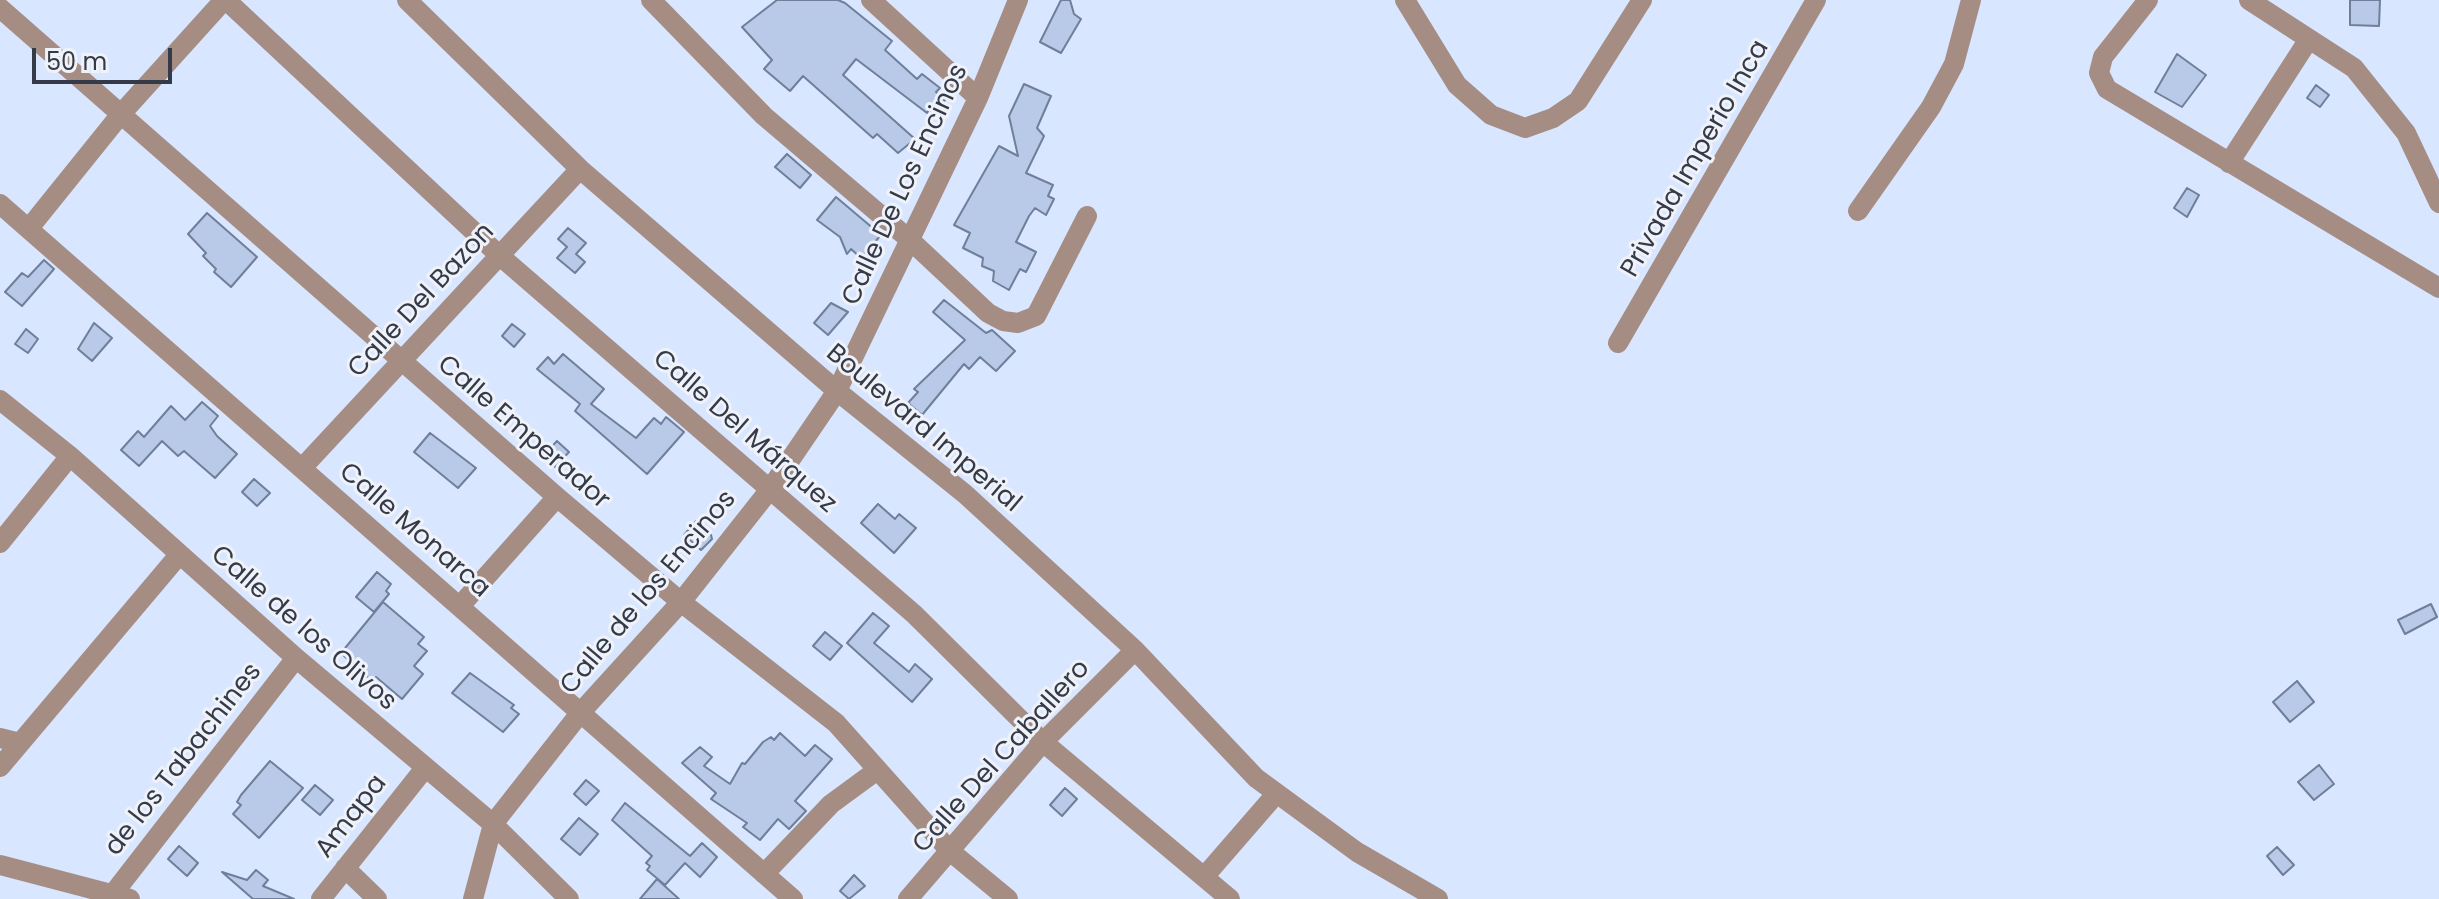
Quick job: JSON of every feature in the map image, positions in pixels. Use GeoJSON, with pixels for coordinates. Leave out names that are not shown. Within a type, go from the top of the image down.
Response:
{"type":"FeatureCollection","features":[{"type":"Feature","properties":{"kind":"street"},"geometry":{"type":"LineString","coordinates":[[30,227],[121,114],[225,0]]}},
{"type":"Feature","properties":{"kind":"street","name":"Calle Del Márquez"},"geometry":{"type":"LineString","coordinates":[[225,0],[500,256],[914,614],[1043,742],[1230,899]]}},
{"type":"Feature","properties":{"kind":"street","name":"Boulevard Imperial"},"geometry":{"type":"LineString","coordinates":[[407,0],[580,169],[837,391],[965,494],[1135,650],[1256,778],[1408,893],[1438,899]]}},
{"type":"Feature","properties":{"kind":"street"},"geometry":{"type":"LineString","coordinates":[[651,0],[764,116],[910,240],[988,313],[1018,323],[1036,316],[1087,216]]}},
{"type":"Feature","properties":{"kind":"street"},"geometry":{"type":"LineString","coordinates":[[871,0],[978,98]]}},
{"type":"Feature","properties":{"kind":"street","name":"Calle De Los Encinos"},"geometry":{"type":"LineString","coordinates":[[837,391],[978,98],[1018,0]]}},
{"type":"Feature","properties":{"kind":"street"},"geometry":{"type":"LineString","coordinates":[[1405,0],[1457,85],[1491,115],[1525,128],[1553,118],[1578,101],[1642,0]]}},
{"type":"Feature","properties":{"kind":"street","name":"Privada Imperio Inca"},"geometry":{"type":"LineString","coordinates":[[1618,343],[1816,0]]}},
{"type":"Feature","properties":{"kind":"street"},"geometry":{"type":"LineString","coordinates":[[1858,211],[1931,107],[1954,64],[1971,0]]}},
{"type":"Feature","properties":{"kind":"street"},"geometry":{"type":"LineString","coordinates":[[2148,0],[2103,57],[2099,73],[2107,89],[2439,288]]}},
{"type":"Feature","properties":{"kind":"street"},"geometry":{"type":"LineString","coordinates":[[2249,0],[2354,68],[2406,133],[2439,203]]}},
{"type":"Feature","properties":{"kind":"street","name":"Calle Emperador"},"geometry":{"type":"LineString","coordinates":[[0,8],[557,497],[681,602],[836,723],[951,852],[1008,899]]}},
{"type":"Feature","properties":{"kind":"street"},"geometry":{"type":"LineString","coordinates":[[2229,163],[2309,39]]}},
{"type":"Feature","properties":{"kind":"street","name":"Calle Del Bazon"},"geometry":{"type":"LineString","coordinates":[[302,468],[580,169]]}},
{"type":"Feature","properties":{"kind":"street","name":"Calle Monarca"},"geometry":{"type":"LineString","coordinates":[[0,204],[30,227],[793,899]]}},
{"type":"Feature","properties":{"kind":"street","name":"Calle de los Encinos"},"geometry":{"type":"LineString","coordinates":[[493,824],[581,712],[681,602],[771,488],[837,391]]}},
{"type":"Feature","properties":{"kind":"street","name":"Calle de los Olivos"},"geometry":{"type":"LineString","coordinates":[[0,400],[70,456],[296,658],[493,824],[569,899]]}},
{"type":"Feature","properties":{"kind":"street"},"geometry":{"type":"LineString","coordinates":[[0,543],[70,456]]}},
{"type":"Feature","properties":{"kind":"street"},"geometry":{"type":"LineString","coordinates":[[460,606],[557,497]]}},
{"type":"Feature","properties":{"kind":"street"},"geometry":{"type":"LineString","coordinates":[[0,767],[10,740],[179,555]]}},
{"type":"Feature","properties":{"kind":"street","name":"Calle Del Caballero"},"geometry":{"type":"LineString","coordinates":[[908,899],[1043,742],[1135,650]]}},
{"type":"Feature","properties":{"kind":"street","name":"de los Tabachines"},"geometry":{"type":"LineString","coordinates":[[121,896],[296,658]]}},
{"type":"Feature","properties":{"kind":"street","name":"Amapa"},"geometry":{"type":"LineString","coordinates":[[321,899],[425,768]]}},
{"type":"Feature","properties":{"kind":"street"},"geometry":{"type":"LineString","coordinates":[[764,874],[831,804],[876,771]]}},
{"type":"Feature","properties":{"kind":"street"},"geometry":{"type":"LineString","coordinates":[[1204,877],[1276,794]]}},
{"type":"Feature","properties":{"kind":"street"},"geometry":{"type":"LineString","coordinates":[[473,899],[493,824]]}},
{"type":"Feature","properties":{"kind":"street"},"geometry":{"type":"LineString","coordinates":[[0,865],[121,896]]}},
{"type":"Feature","properties":{"kind":"street"},"geometry":{"type":"LineString","coordinates":[[345,868],[377,899]]}},
{"type":"Feature","properties":{"kind":"building"},"geometry":{"type":"Polygon","coordinates":[[[777,0],[838,0],[845,3],[892,41],[885,50],[917,79],[922,74],[940,88],[936,92],[945,100],[933,113],[929,109],[927,113],[856,59],[843,75],[915,139],[898,153],[877,134],[873,138],[803,76],[790,91],[764,69],[772,60],[742,27],[777,0]]]}},
{"type":"Feature","properties":{"kind":"building"},"geometry":{"type":"Polygon","coordinates":[[[1061,0],[1070,0],[1074,14],[1081,19],[1061,53],[1040,42],[1061,0]]]}},
{"type":"Feature","properties":{"kind":"building"},"geometry":{"type":"Polygon","coordinates":[[[2350,0],[2380,0],[2379,26],[2350,25],[2350,0]]]}},
{"type":"Feature","properties":{"kind":"building"},"geometry":{"type":"Polygon","coordinates":[[[2177,54],[2206,75],[2182,107],[2155,92],[2177,54]]]}},
{"type":"Feature","properties":{"kind":"building"},"geometry":{"type":"Polygon","coordinates":[[[1024,84],[1051,96],[1037,128],[1044,136],[1026,173],[1053,185],[1048,196],[1054,199],[1046,215],[1035,208],[1016,242],[1036,252],[1026,272],[1020,269],[1009,290],[993,281],[994,271],[982,266],[983,258],[963,248],[970,233],[954,225],[999,146],[1018,156],[1009,116],[1024,84]]]}},
{"type":"Feature","properties":{"kind":"building"},"geometry":{"type":"Polygon","coordinates":[[[2316,85],[2329,95],[2320,107],[2307,98],[2316,85]]]}},
{"type":"Feature","properties":{"kind":"building"},"geometry":{"type":"Polygon","coordinates":[[[787,154],[811,175],[800,188],[775,167],[787,154]]]}},
{"type":"Feature","properties":{"kind":"building"},"geometry":{"type":"Polygon","coordinates":[[[2187,188],[2199,195],[2187,217],[2174,208],[2187,188]]]}},
{"type":"Feature","properties":{"kind":"building"},"geometry":{"type":"Polygon","coordinates":[[[836,197],[881,235],[861,258],[851,249],[847,254],[840,237],[817,220],[836,197]]]}},
{"type":"Feature","properties":{"kind":"building"},"geometry":{"type":"Polygon","coordinates":[[[207,213],[257,257],[231,287],[214,272],[216,269],[203,256],[206,253],[188,234],[207,213]]]}},
{"type":"Feature","properties":{"kind":"building"},"geometry":{"type":"Polygon","coordinates":[[[568,228],[586,243],[576,254],[585,262],[575,273],[557,258],[567,247],[558,239],[568,228]]]}},
{"type":"Feature","properties":{"kind":"building"},"geometry":{"type":"Polygon","coordinates":[[[44,260],[54,269],[22,306],[5,292],[22,273],[28,277],[44,260]]]}},
{"type":"Feature","properties":{"kind":"building"},"geometry":{"type":"Polygon","coordinates":[[[944,300],[986,333],[992,330],[1015,351],[996,371],[980,357],[969,369],[964,364],[922,415],[908,403],[918,392],[914,389],[965,340],[933,312],[944,300]]]}},
{"type":"Feature","properties":{"kind":"building"},"geometry":{"type":"Polygon","coordinates":[[[831,303],[848,312],[828,335],[814,323],[831,303]]]}},
{"type":"Feature","properties":{"kind":"building"},"geometry":{"type":"Polygon","coordinates":[[[94,323],[112,338],[92,361],[78,349],[94,323]]]}},
{"type":"Feature","properties":{"kind":"building"},"geometry":{"type":"Polygon","coordinates":[[[512,324],[525,334],[514,347],[502,336],[512,324]]]}},
{"type":"Feature","properties":{"kind":"building"},"geometry":{"type":"Polygon","coordinates":[[[26,329],[38,339],[28,353],[15,344],[26,329]]]}},
{"type":"Feature","properties":{"kind":"building"},"geometry":{"type":"Polygon","coordinates":[[[563,354],[604,389],[591,404],[636,438],[654,418],[661,424],[666,417],[684,432],[647,474],[575,411],[580,404],[537,369],[548,357],[554,364],[563,354]]]}},
{"type":"Feature","properties":{"kind":"building"},"geometry":{"type":"Polygon","coordinates":[[[202,402],[218,416],[210,426],[237,454],[215,478],[184,451],[178,456],[162,441],[139,466],[121,450],[138,431],[144,437],[171,406],[185,420],[202,402]]]}},
{"type":"Feature","properties":{"kind":"building"},"geometry":{"type":"Polygon","coordinates":[[[430,433],[476,468],[458,488],[414,452],[430,433]]]}},
{"type":"Feature","properties":{"kind":"building"},"geometry":{"type":"Polygon","coordinates":[[[557,441],[569,452],[555,467],[542,457],[557,441]]]}},
{"type":"Feature","properties":{"kind":"building"},"geometry":{"type":"Polygon","coordinates":[[[254,479],[270,493],[257,506],[242,492],[254,479]]]}},
{"type":"Feature","properties":{"kind":"building"},"geometry":{"type":"Polygon","coordinates":[[[878,504],[895,519],[899,514],[916,528],[894,553],[861,523],[878,504]]]}},
{"type":"Feature","properties":{"kind":"building"},"geometry":{"type":"Polygon","coordinates":[[[696,521],[712,539],[701,550],[684,535],[696,521]]]}},
{"type":"Feature","properties":{"kind":"building"},"geometry":{"type":"Polygon","coordinates":[[[377,572],[391,584],[386,591],[389,594],[374,612],[356,597],[377,572]]]}},
{"type":"Feature","properties":{"kind":"building"},"geometry":{"type":"Polygon","coordinates":[[[383,602],[424,637],[418,644],[427,651],[414,666],[423,674],[402,699],[376,677],[372,682],[341,653],[383,602]]]}},
{"type":"Feature","properties":{"kind":"building"},"geometry":{"type":"Polygon","coordinates":[[[2431,604],[2437,617],[2405,634],[2398,620],[2431,604]]]}},
{"type":"Feature","properties":{"kind":"building"},"geometry":{"type":"Polygon","coordinates":[[[873,613],[889,626],[874,643],[909,672],[915,664],[932,679],[912,702],[847,643],[873,613]]]}},
{"type":"Feature","properties":{"kind":"building"},"geometry":{"type":"Polygon","coordinates":[[[825,632],[842,646],[830,660],[813,646],[825,632]]]}},
{"type":"Feature","properties":{"kind":"building"},"geometry":{"type":"Polygon","coordinates":[[[470,673],[514,705],[511,708],[519,714],[503,732],[452,693],[470,673]]]}},
{"type":"Feature","properties":{"kind":"building"},"geometry":{"type":"Polygon","coordinates":[[[2297,681],[2314,702],[2290,722],[2273,702],[2297,681]]]}},
{"type":"Feature","properties":{"kind":"building"},"geometry":{"type":"Polygon","coordinates":[[[780,733],[805,756],[815,745],[832,759],[795,801],[806,811],[789,829],[778,819],[760,840],[743,827],[747,823],[711,799],[716,793],[682,763],[700,747],[712,757],[704,766],[730,784],[742,763],[745,764],[763,742],[771,737],[774,740],[780,733]]]}},
{"type":"Feature","properties":{"kind":"building"},"geometry":{"type":"Polygon","coordinates":[[[270,761],[303,788],[259,838],[233,814],[241,805],[237,802],[241,795],[270,761]]]}},
{"type":"Feature","properties":{"kind":"building"},"geometry":{"type":"Polygon","coordinates":[[[2319,765],[2334,784],[2314,800],[2298,782],[2319,765]]]}},
{"type":"Feature","properties":{"kind":"building"},"geometry":{"type":"Polygon","coordinates":[[[586,780],[599,791],[586,805],[574,794],[586,780]]]}},
{"type":"Feature","properties":{"kind":"building"},"geometry":{"type":"Polygon","coordinates":[[[315,785],[333,800],[320,815],[302,800],[315,785]]]}},
{"type":"Feature","properties":{"kind":"building"},"geometry":{"type":"Polygon","coordinates":[[[1065,788],[1077,799],[1062,816],[1050,805],[1065,788]]]}},
{"type":"Feature","properties":{"kind":"building"},"geometry":{"type":"Polygon","coordinates":[[[625,803],[690,856],[702,843],[717,857],[700,877],[685,863],[665,885],[647,870],[650,866],[646,863],[652,856],[612,820],[625,803]]]}},
{"type":"Feature","properties":{"kind":"building"},"geometry":{"type":"Polygon","coordinates":[[[579,818],[598,834],[580,855],[561,839],[579,818]]]}},
{"type":"Feature","properties":{"kind":"building"},"geometry":{"type":"Polygon","coordinates":[[[179,846],[198,863],[187,876],[168,859],[179,846]]]}},
{"type":"Feature","properties":{"kind":"building"},"geometry":{"type":"Polygon","coordinates":[[[2277,847],[2294,865],[2283,875],[2267,856],[2277,847]]]}},
{"type":"Feature","properties":{"kind":"building"},"geometry":{"type":"Polygon","coordinates":[[[256,870],[268,880],[263,886],[294,899],[253,899],[222,872],[247,880],[256,870]]]}},
{"type":"Feature","properties":{"kind":"building"},"geometry":{"type":"Polygon","coordinates":[[[854,875],[865,886],[849,899],[840,891],[854,875]]]}},
{"type":"Feature","properties":{"kind":"building"},"geometry":{"type":"Polygon","coordinates":[[[657,879],[679,899],[640,899],[657,879]]]}}]}
